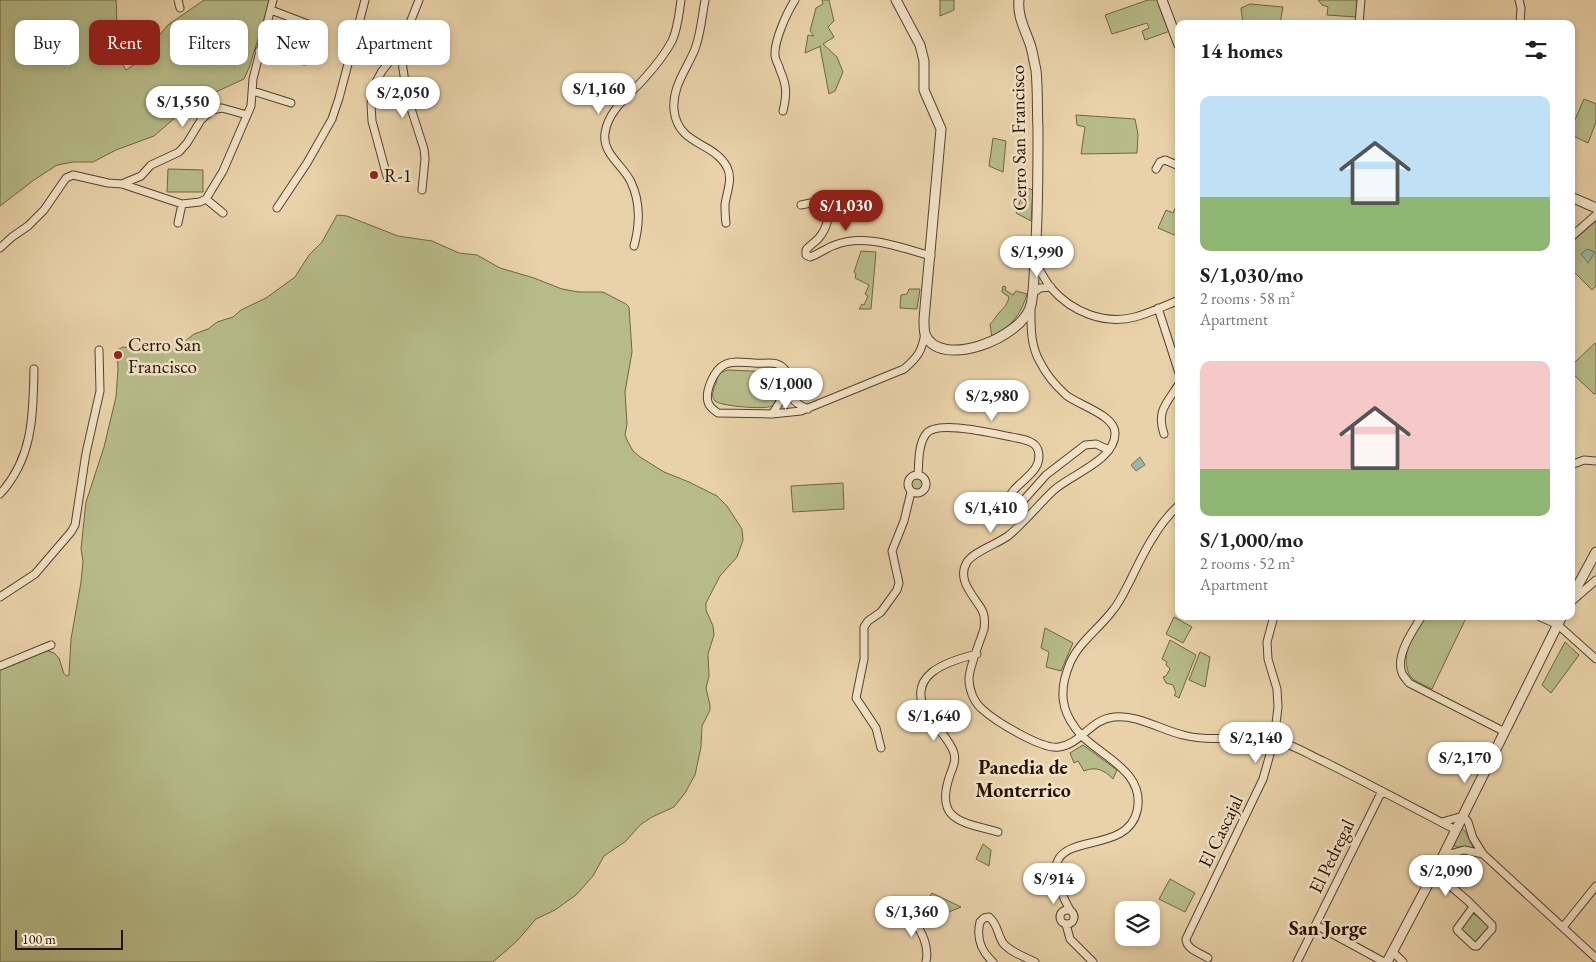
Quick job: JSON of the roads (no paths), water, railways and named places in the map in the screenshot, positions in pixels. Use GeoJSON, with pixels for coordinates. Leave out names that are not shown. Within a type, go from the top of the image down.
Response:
{"type":"FeatureCollection","features":[{"type":"Feature","properties":{"kind":"street"},"geometry":{"type":"LineString","coordinates":[[268,20],[274,0]]}},
{"type":"Feature","properties":{"kind":"street"},"geometry":{"type":"LineString","coordinates":[[278,208],[332,119],[340,98],[365,0]]}},
{"type":"Feature","properties":{"kind":"street"},"geometry":{"type":"LineString","coordinates":[[411,20],[419,0]]}},
{"type":"Feature","properties":{"kind":"street"},"geometry":{"type":"LineString","coordinates":[[634,246],[639,222],[637,200],[631,181],[606,148],[605,133],[610,118],[616,109],[656,64],[673,39],[678,23],[681,0]]}},
{"type":"Feature","properties":{"kind":"street"},"geometry":{"type":"LineString","coordinates":[[705,0],[696,48],[677,86],[674,109],[683,132],[696,143],[712,152],[727,167],[730,186],[726,201],[726,223]]}},
{"type":"Feature","properties":{"kind":"street"},"geometry":{"type":"LineString","coordinates":[[783,111],[787,96],[786,83],[775,57],[776,46],[784,21],[795,0]]}},
{"type":"Feature","properties":{"kind":"street"},"geometry":{"type":"LineString","coordinates":[[772,414],[786,388],[788,378],[784,370],[777,364],[724,364],[718,370],[708,389],[708,402],[718,412],[772,414],[801,412],[904,369],[915,360],[922,349],[925,333],[924,319],[941,129],[924,90],[924,61],[920,45],[896,0]]}},
{"type":"Feature","properties":{"kind":"street","name":"Cerro San Francisco"},"geometry":{"type":"LineString","coordinates":[[1019,0],[1018,7],[1022,24],[1031,48],[1037,92],[1038,196],[1030,306],[1032,336],[1039,361],[1064,393],[1109,420],[1114,426],[1116,433],[1109,450]]}},
{"type":"Feature","properties":{"kind":"street"},"geometry":{"type":"LineString","coordinates":[[1162,0],[1175,34]]}},
{"type":"Feature","properties":{"kind":"street"},"geometry":{"type":"LineString","coordinates":[[1359,20],[1360,0]]}},
{"type":"Feature","properties":{"kind":"street"},"geometry":{"type":"LineString","coordinates":[[1520,20],[1520,4],[1525,0]]}},
{"type":"Feature","properties":{"kind":"street"},"geometry":{"type":"LineString","coordinates":[[271,10],[297,20]]}},
{"type":"Feature","properties":{"kind":"street"},"geometry":{"type":"LineString","coordinates":[[0,248],[28,226],[44,210],[66,178],[74,175],[108,183],[122,184],[182,204],[200,202],[206,199],[223,171],[251,106],[253,80],[258,56]]}},
{"type":"Feature","properties":{"kind":"street"},"geometry":{"type":"LineString","coordinates":[[387,65],[376,82],[371,104],[372,121],[388,180]]}},
{"type":"Feature","properties":{"kind":"street"},"geometry":{"type":"LineString","coordinates":[[402,65],[407,96],[424,149],[422,190]]}},
{"type":"Feature","properties":{"kind":"street"},"geometry":{"type":"LineString","coordinates":[[253,91],[291,104]]}},
{"type":"Feature","properties":{"kind":"street"},"geometry":{"type":"LineString","coordinates":[[122,184],[141,176],[150,165],[179,152],[201,120],[212,110],[222,108],[247,115]]}},
{"type":"Feature","properties":{"kind":"street"},"geometry":{"type":"LineString","coordinates":[[1156,169],[1160,162],[1165,160],[1175,164]]}},
{"type":"Feature","properties":{"kind":"street"},"geometry":{"type":"LineString","coordinates":[[206,199],[223,213]]}},
{"type":"Feature","properties":{"kind":"street"},"geometry":{"type":"LineString","coordinates":[[1575,199],[1596,208]]}},
{"type":"Feature","properties":{"kind":"street"},"geometry":{"type":"LineString","coordinates":[[801,205],[820,201],[826,203],[829,209],[829,216],[824,230],[818,239],[806,250],[806,255],[810,257],[835,245],[860,240],[891,245],[931,256]]}},
{"type":"Feature","properties":{"kind":"street"},"geometry":{"type":"LineString","coordinates":[[178,223],[182,204]]}},
{"type":"Feature","properties":{"kind":"street"},"geometry":{"type":"LineString","coordinates":[[1575,233],[1596,215]]}},
{"type":"Feature","properties":{"kind":"street"},"geometry":{"type":"LineString","coordinates":[[1034,262],[1051,287],[1072,307],[1101,318],[1117,320],[1134,317],[1175,302]]}},
{"type":"Feature","properties":{"kind":"street"},"geometry":{"type":"LineString","coordinates":[[1032,294],[1040,288],[1051,287]]}},
{"type":"Feature","properties":{"kind":"street"},"geometry":{"type":"LineString","coordinates":[[925,333],[930,341],[948,349],[962,350],[978,347],[1009,333],[1020,323],[1030,306]]}},
{"type":"Feature","properties":{"kind":"street"},"geometry":{"type":"LineString","coordinates":[[1158,308],[1175,361]]}},
{"type":"Feature","properties":{"kind":"street"},"geometry":{"type":"LineString","coordinates":[[0,597],[35,574],[75,525],[86,452],[100,391],[99,350]]}},
{"type":"Feature","properties":{"kind":"street"},"geometry":{"type":"LineString","coordinates":[[0,494],[18,471],[27,447],[33,403],[34,369]]}},
{"type":"Feature","properties":{"kind":"street"},"geometry":{"type":"LineString","coordinates":[[786,388],[791,399],[798,405],[808,409]]}},
{"type":"Feature","properties":{"kind":"street"},"geometry":{"type":"LineString","coordinates":[[1164,434],[1160,420],[1161,413],[1175,390]]}},
{"type":"Feature","properties":{"kind":"street"},"geometry":{"type":"LineString","coordinates":[[918,475],[921,445],[924,437],[927,432],[939,427],[982,431],[1027,440],[1034,444],[1038,450],[1036,466],[1033,472],[1010,495],[1008,501],[1011,504],[1017,505],[1022,502],[1046,475],[1085,445],[1096,444],[1109,450],[1084,471],[1055,488],[1025,522],[1007,537],[966,562],[964,573],[966,585],[970,595],[981,609],[985,622],[977,654],[970,670],[970,691],[982,710],[1010,729],[1045,746],[1057,748],[1069,745],[1102,720],[1114,717],[1128,718],[1183,736],[1274,740],[1296,748],[1456,830]]}},
{"type":"Feature","properties":{"kind":"street"},"geometry":{"type":"LineString","coordinates":[[1575,463],[1584,460],[1596,461]]}},
{"type":"Feature","properties":{"kind":"street"},"geometry":{"type":"LineString","coordinates":[[881,748],[876,728],[856,698],[864,659],[863,632],[868,621],[881,612],[900,583],[892,551],[904,521],[911,492],[908,487],[908,481],[912,476],[918,475],[925,480],[925,489],[920,493],[911,492]]}},
{"type":"Feature","properties":{"kind":"street"},"geometry":{"type":"LineString","coordinates":[[1066,924],[1073,922],[1075,916],[1063,896],[1056,875],[1058,860],[1062,854],[1069,850],[1115,836],[1130,825],[1134,821],[1138,801],[1136,789],[1130,777],[1123,769],[1082,736],[1068,716],[1063,702],[1064,680],[1070,661],[1114,610],[1147,547],[1175,509]]}},
{"type":"Feature","properties":{"kind":"street"},"geometry":{"type":"LineString","coordinates":[[1575,592],[1596,552]]}},
{"type":"Feature","properties":{"kind":"street"},"geometry":{"type":"LineString","coordinates":[[1575,597],[1596,580]]}},
{"type":"Feature","properties":{"kind":"street","name":"El Cascajal"},"geometry":{"type":"LineString","coordinates":[[1208,958],[1188,947],[1186,939],[1263,779],[1274,740],[1278,707],[1277,689],[1268,659],[1267,642],[1273,620]]}},
{"type":"Feature","properties":{"kind":"street"},"geometry":{"type":"LineString","coordinates":[[1419,620],[1408,638],[1401,660],[1401,672],[1409,683],[1505,732]]}},
{"type":"Feature","properties":{"kind":"street"},"geometry":{"type":"LineString","coordinates":[[1316,925],[1386,962],[1443,856],[1560,620],[1596,659]]}},
{"type":"Feature","properties":{"kind":"street"},"geometry":{"type":"LineString","coordinates":[[0,666],[50,646]]}},
{"type":"Feature","properties":{"kind":"street"},"geometry":{"type":"LineString","coordinates":[[977,654],[950,661],[931,672],[924,682],[922,701],[926,713],[952,747],[955,756],[944,798],[946,808],[961,821],[998,832]]}},
{"type":"Feature","properties":{"kind":"street","name":"El Pedregal"},"geometry":{"type":"LineString","coordinates":[[1297,962],[1382,791]]}},
{"type":"Feature","properties":{"kind":"street"},"geometry":{"type":"LineString","coordinates":[[1442,822],[1463,816]]}},
{"type":"Feature","properties":{"kind":"street"},"geometry":{"type":"LineString","coordinates":[[1463,816],[1468,822],[1483,854],[1596,958]]}},
{"type":"Feature","properties":{"kind":"street"},"geometry":{"type":"LineString","coordinates":[[1443,856],[1464,850],[1483,854]]}},
{"type":"Feature","properties":{"kind":"street"},"geometry":{"type":"LineString","coordinates":[[1434,872],[1473,907],[1492,927],[1477,946],[1474,946],[1457,929],[1473,907]]}},
{"type":"Feature","properties":{"kind":"street"},"geometry":{"type":"LineString","coordinates":[[1563,927],[1596,886]]}},
{"type":"Feature","properties":{"kind":"street"},"geometry":{"type":"LineString","coordinates":[[1063,896],[1060,920],[1066,924],[1070,938],[1093,962]]}},
{"type":"Feature","properties":{"kind":"street"},"geometry":{"type":"LineString","coordinates":[[1062,913],[1070,910]]}},
{"type":"Feature","properties":{"kind":"street"},"geometry":{"type":"LineString","coordinates":[[910,913],[924,937],[927,947],[926,962]]}},
{"type":"Feature","properties":{"kind":"street"},"geometry":{"type":"LineString","coordinates":[[993,962],[981,949],[980,943],[980,922],[984,918],[989,917],[995,923],[1004,945],[1035,962]]}},
{"type":"Feature","properties":{"kind":"street"},"geometry":{"type":"LineString","coordinates":[[1393,952],[1403,962]]}},
{"type":"Feature","properties":{"kind":"place","name":"R-1"},"geometry":{"type":"Point","coordinates":[374,175]}},
{"type":"Feature","properties":{"kind":"place","name":"Cerro San Francisco"},"geometry":{"type":"Point","coordinates":[118,355]}},
{"type":"Feature","properties":{"kind":"district","name":"Panedia de Monterrico"},"geometry":{"type":"Point","coordinates":[1023,778]}},
{"type":"Feature","properties":{"kind":"district","name":"San Jorge"},"geometry":{"type":"Point","coordinates":[1328,928]}}]}
